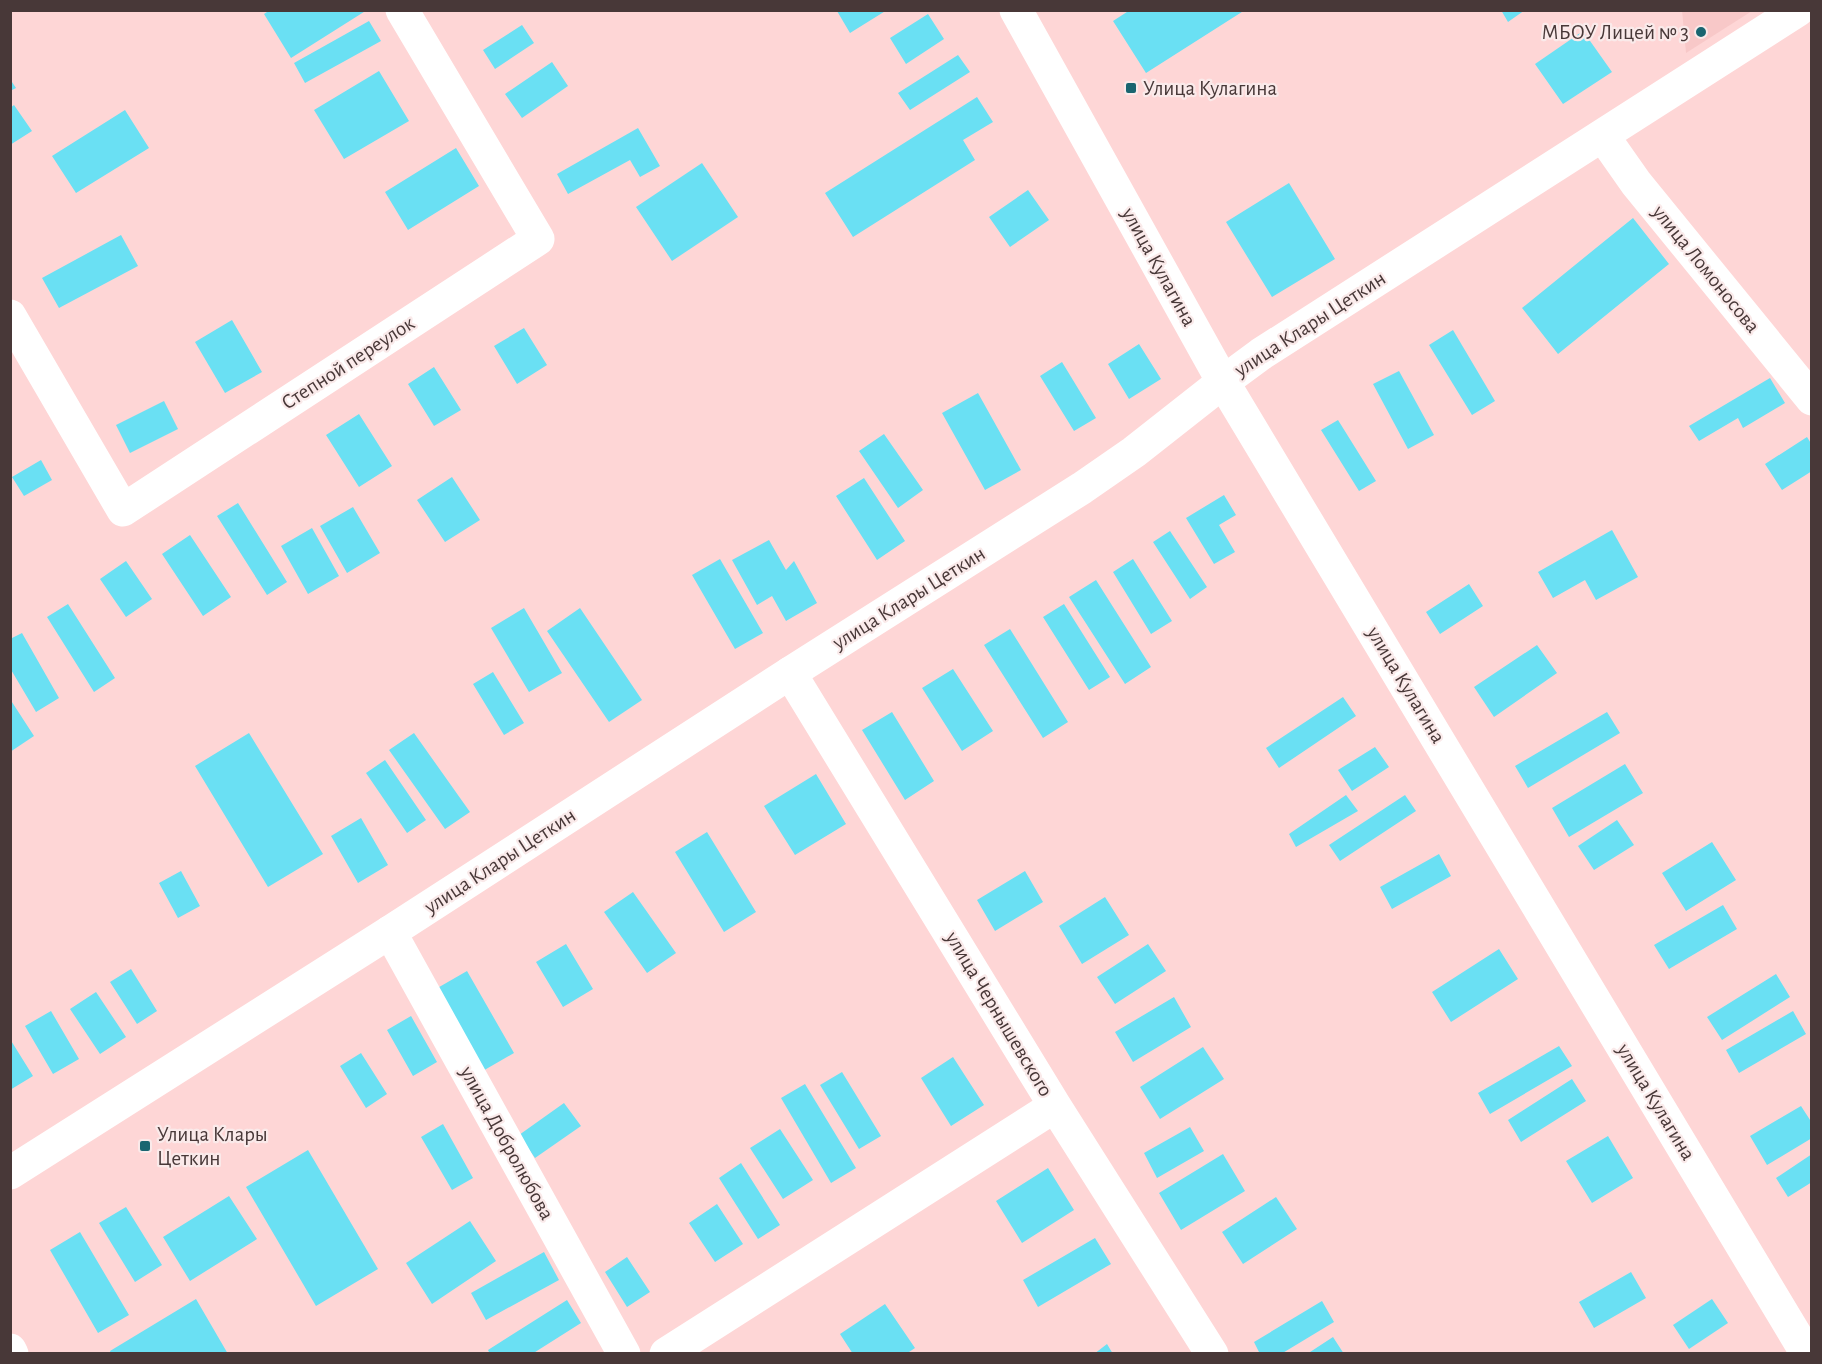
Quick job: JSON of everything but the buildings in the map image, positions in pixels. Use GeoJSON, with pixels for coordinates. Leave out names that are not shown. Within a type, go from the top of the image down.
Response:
{"type":"FeatureCollection","features":[{"type":"Feature","properties":{"kind":"street","name":"Степной переулок"},"geometry":{"type":"LineString","coordinates":[[10,316],[123,510],[538,239],[402,10]]}},
{"type":"Feature","properties":{"kind":"street","name":"улица Клары Цеткин"},"geometry":{"type":"LineString","coordinates":[[10,1173],[1082,488],[1134,452],[1261,354],[1798,10]]}},
{"type":"Feature","properties":{"kind":"street","name":"улица Кулагина"},"geometry":{"type":"LineString","coordinates":[[1025,14],[1223,382],[1807,1353]]}},
{"type":"Feature","properties":{"kind":"street","name":"улица Ломоносова"},"geometry":{"type":"LineString","coordinates":[[1603,136],[1636,183],[1812,399]]}},
{"type":"Feature","properties":{"kind":"street","name":"улица Чернышевского"},"geometry":{"type":"LineString","coordinates":[[790,673],[1055,1106],[1212,1353]]}},
{"type":"Feature","properties":{"kind":"street","name":"улица Добролюбова"},"geometry":{"type":"LineString","coordinates":[[390,932],[624,1353]]}},
{"type":"Feature","properties":{"kind":"street"},"geometry":{"type":"LineString","coordinates":[[666,1353],[1055,1106]]}},
{"type":"Feature","properties":{"kind":"shaded area","name":"МБОУ Лицей № 3"},"geometry":{"type":"Polygon","coordinates":[[[1682,10],[1752,10],[1752,11],[1686,53],[1682,10]]]}},
{"type":"Feature","properties":{"kind":"place","name":"МБОУ Лицей № 3"},"geometry":{"type":"Point","coordinates":[1701,32]}},
{"type":"Feature","properties":{"kind":"place","name":"Улица Кулагина"},"geometry":{"type":"Point","coordinates":[1131,88]}},
{"type":"Feature","properties":{"kind":"place","name":"Улица Клары Цеткин"},"geometry":{"type":"Point","coordinates":[145,1146]}}]}
